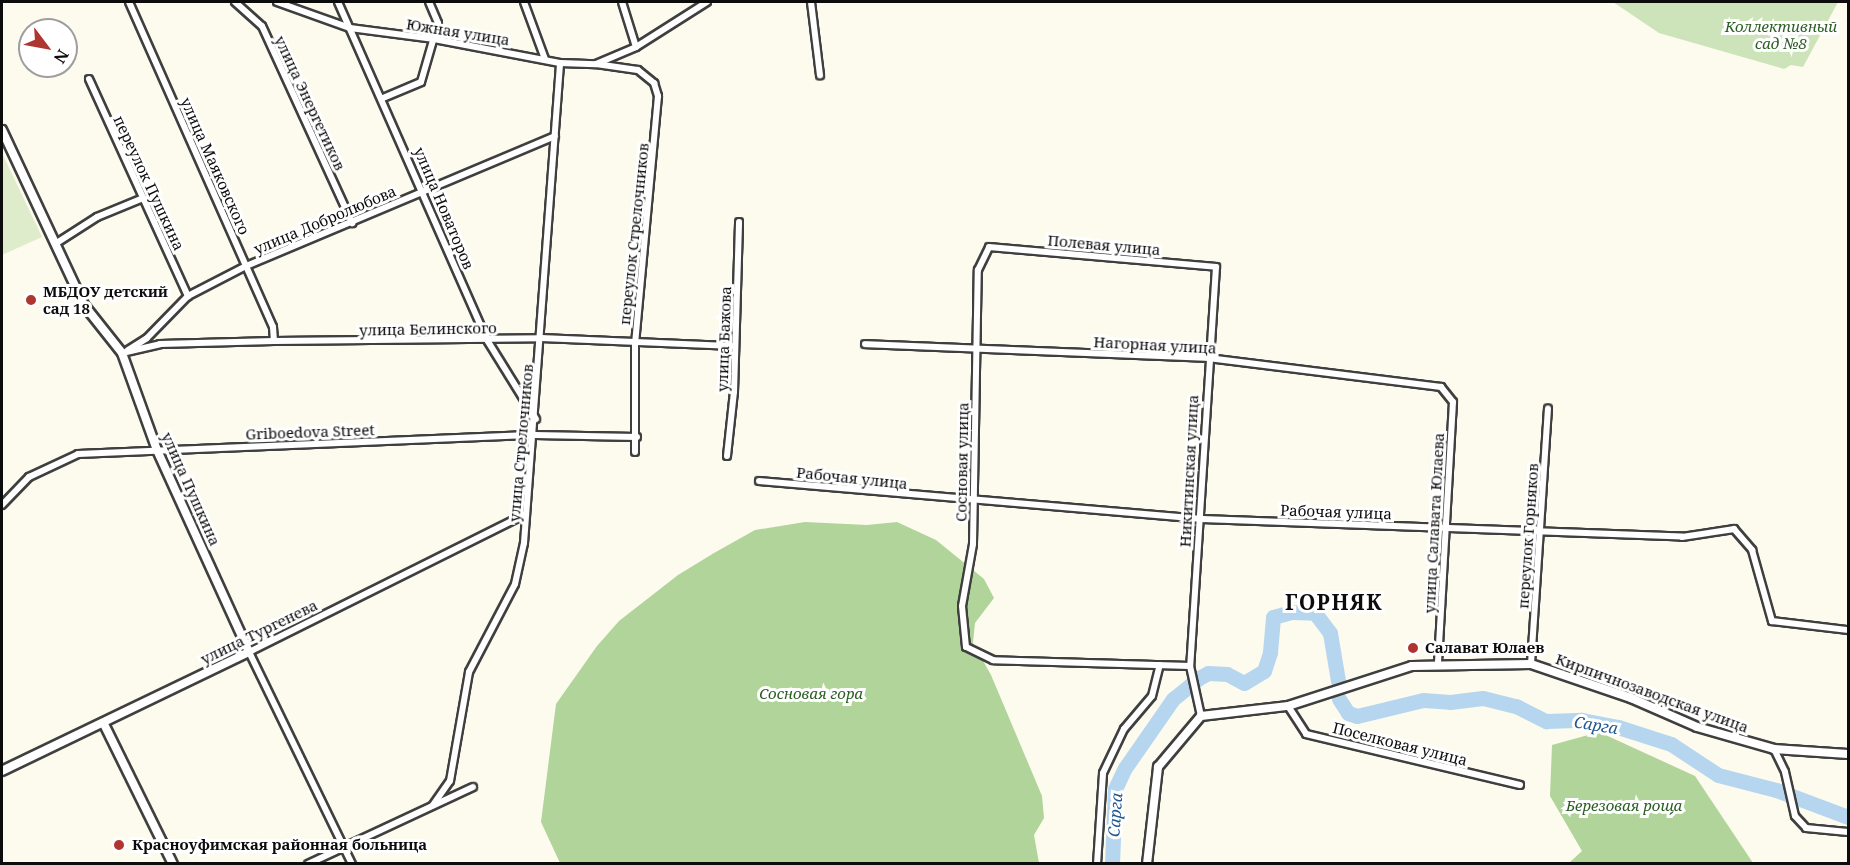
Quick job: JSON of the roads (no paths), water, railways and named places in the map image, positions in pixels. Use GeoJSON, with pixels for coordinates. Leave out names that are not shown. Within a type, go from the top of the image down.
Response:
{"type":"FeatureCollection","features":[{"type":"Feature","properties":{"kind":"street","name":"улица Маяковского"},"geometry":{"type":"LineString","coordinates":[[129,2],[273,327],[274,340]]}},
{"type":"Feature","properties":{"kind":"street","name":"улица Энергетиков"},"geometry":{"type":"LineString","coordinates":[[235,2],[262,26],[352,223]]}},
{"type":"Feature","properties":{"kind":"street","name":"Южная улица"},"geometry":{"type":"LineString","coordinates":[[277,2],[350,28],[434,39],[560,63],[596,64],[636,47],[707,2]]}},
{"type":"Feature","properties":{"kind":"street","name":"улица Новаторов"},"geometry":{"type":"LineString","coordinates":[[338,2],[424,191],[487,340],[536,419]]}},
{"type":"Feature","properties":{"kind":"street"},"geometry":{"type":"LineString","coordinates":[[383,98],[421,82],[438,23],[429,2]]}},
{"type":"Feature","properties":{"kind":"street"},"geometry":{"type":"LineString","coordinates":[[524,2],[545,59]]}},
{"type":"Feature","properties":{"kind":"street"},"geometry":{"type":"LineString","coordinates":[[622,2],[636,47]]}},
{"type":"Feature","properties":{"kind":"street"},"geometry":{"type":"LineString","coordinates":[[811,2],[820,75]]}},
{"type":"Feature","properties":{"kind":"street","name":"улица Стрелочников"},"geometry":{"type":"LineString","coordinates":[[433,805],[450,781],[469,672],[515,584],[535,435],[560,63]]}},
{"type":"Feature","properties":{"kind":"street","name":"переулок Стрелочников"},"geometry":{"type":"LineString","coordinates":[[596,64],[638,70],[654,83],[658,96],[635,344],[637,437],[635,452]]}},
{"type":"Feature","properties":{"kind":"street","name":"переулок Пушкина"},"geometry":{"type":"LineString","coordinates":[[89,79],[188,296]]}},
{"type":"Feature","properties":{"kind":"street","name":"улица Пушкина"},"geometry":{"type":"LineString","coordinates":[[2,130],[84,305],[122,353],[156,450],[249,651],[352,864]]}},
{"type":"Feature","properties":{"kind":"street","name":"улица Добролюбова"},"geometry":{"type":"LineString","coordinates":[[122,353],[147,338],[188,296],[246,266],[555,136]]}},
{"type":"Feature","properties":{"kind":"street"},"geometry":{"type":"LineString","coordinates":[[55,244],[97,217],[143,198]]}},
{"type":"Feature","properties":{"kind":"street","name":"улица Бажова"},"geometry":{"type":"LineString","coordinates":[[727,456],[735,346],[739,222]]}},
{"type":"Feature","properties":{"kind":"street","name":"Полевая улица"},"geometry":{"type":"LineString","coordinates":[[989,248],[1216,267]]}},
{"type":"Feature","properties":{"kind":"street","name":"Сосновая улица"},"geometry":{"type":"LineString","coordinates":[[989,248],[978,270],[973,544],[962,624],[966,647],[993,660],[1160,665]]}},
{"type":"Feature","properties":{"kind":"street","name":"Никитинская улица"},"geometry":{"type":"LineString","coordinates":[[1201,716],[1190,666],[1202,519],[1208,358],[1216,267]]}},
{"type":"Feature","properties":{"kind":"street","name":"улица Белинского"},"geometry":{"type":"LineString","coordinates":[[122,353],[160,344],[274,340],[541,338],[635,344],[735,346]]}},
{"type":"Feature","properties":{"kind":"street","name":"Нагорная улица"},"geometry":{"type":"LineString","coordinates":[[865,344],[1208,358],[1441,387]]}},
{"type":"Feature","properties":{"kind":"street","name":"улица Салавата Юлаева"},"geometry":{"type":"LineString","coordinates":[[1438,665],[1453,402],[1441,387]]}},
{"type":"Feature","properties":{"kind":"street","name":"переулок Горняков"},"geometry":{"type":"LineString","coordinates":[[1532,664],[1548,409]]}},
{"type":"Feature","properties":{"kind":"street","name":"Griboedova Street"},"geometry":{"type":"LineString","coordinates":[[2,505],[29,477],[78,453],[535,435],[637,437]]}},
{"type":"Feature","properties":{"kind":"street","name":"Рабочая улица"},"geometry":{"type":"LineString","coordinates":[[759,481],[974,502],[1202,519],[1682,537],[1734,529],[1752,550],[1772,621],[1848,630]]}},
{"type":"Feature","properties":{"kind":"street","name":"улица Тургенева"},"geometry":{"type":"LineString","coordinates":[[2,771],[105,724],[526,514]]}},
{"type":"Feature","properties":{"kind":"street","name":"Кирпичнозаводская улица"},"geometry":{"type":"LineString","coordinates":[[1201,716],[1288,706],[1412,666],[1532,664],[1631,698],[1697,727],[1774,749],[1848,754]]}},
{"type":"Feature","properties":{"kind":"street"},"geometry":{"type":"LineString","coordinates":[[1097,864],[1102,772],[1124,729],[1152,696],[1160,665],[1190,666]]}},
{"type":"Feature","properties":{"kind":"street","name":"Поселковая улица"},"geometry":{"type":"LineString","coordinates":[[1288,706],[1306,734],[1520,784]]}},
{"type":"Feature","properties":{"kind":"street"},"geometry":{"type":"LineString","coordinates":[[1147,864],[1158,766],[1201,716]]}},
{"type":"Feature","properties":{"kind":"street"},"geometry":{"type":"LineString","coordinates":[[105,724],[173,864]]}},
{"type":"Feature","properties":{"kind":"street"},"geometry":{"type":"LineString","coordinates":[[1774,749],[1789,789],[1792,804],[1806,828],[1848,832]]}},
{"type":"Feature","properties":{"kind":"street"},"geometry":{"type":"LineString","coordinates":[[308,864],[343,845],[473,788]]}},
{"type":"Feature","properties":{"kind":"waterway","name":"Сарга"},"geometry":{"type":"LineString","coordinates":[[1112,864],[1115,789],[1125,768],[1173,699],[1199,678],[1208,673],[1227,674],[1244,683],[1264,671],[1270,652],[1273,617],[1292,612],[1315,613],[1330,633],[1338,681]]}},
{"type":"Feature","properties":{"kind":"waterway","name":"Сарга"},"geometry":{"type":"LineString","coordinates":[[1339,699],[1348,713],[1357,716],[1423,700],[1450,702],[1483,698],[1516,706],[1546,721],[1582,720],[1618,727],[1671,744],[1718,775],[1776,790],[1848,817]]}},
{"type":"Feature","properties":{"kind":"place","name":"МБДОУ детский сад 18"},"geometry":{"type":"Point","coordinates":[31,300]}},
{"type":"Feature","properties":{"kind":"place","name":"Салават Юлаев"},"geometry":{"type":"Point","coordinates":[1413,648]}},
{"type":"Feature","properties":{"kind":"place","name":"Красноуфимская районная больница"},"geometry":{"type":"Point","coordinates":[119,845]}},
{"type":"Feature","properties":{"kind":"district","name":"ГОРНЯК"},"geometry":{"type":"Point","coordinates":[1334,602]}},
{"type":"Feature","properties":{"kind":"park label","name":"Коллективный сад №8"},"geometry":{"type":"Point","coordinates":[1781,34]}},
{"type":"Feature","properties":{"kind":"park label","name":"Сосновая гора"},"geometry":{"type":"Point","coordinates":[811,694]}},
{"type":"Feature","properties":{"kind":"park label","name":"Березовая роща"},"geometry":{"type":"Point","coordinates":[1624,806]}}]}
